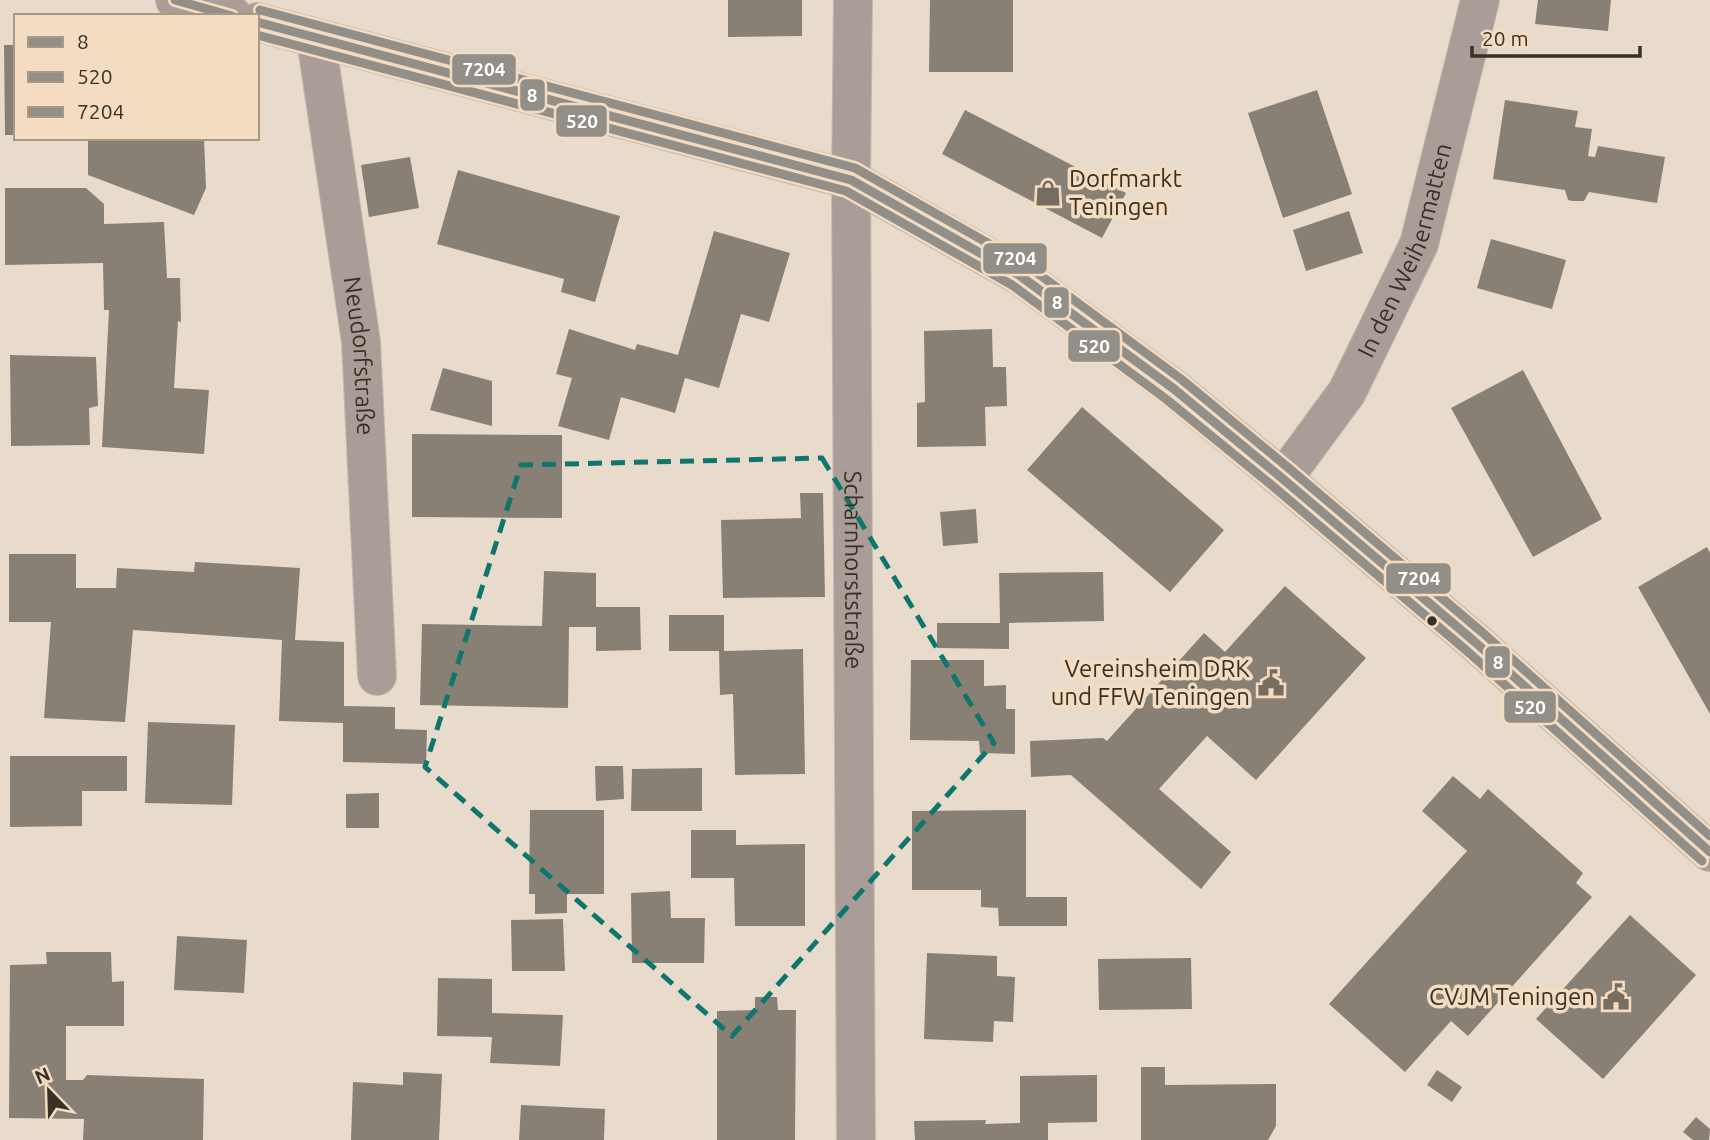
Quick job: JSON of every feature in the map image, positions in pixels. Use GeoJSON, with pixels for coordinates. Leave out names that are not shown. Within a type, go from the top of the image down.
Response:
{"type":"FeatureCollection","features":[{"type":"Feature","properties":{"kind":"street"},"geometry":{"type":"LineString","coordinates":[[175,0],[226,14]]}},
{"type":"Feature","properties":{"kind":"street","name":"Scharnhorststraße"},"geometry":{"type":"LineString","coordinates":[[853,0],[851,180],[856,1140]]}},
{"type":"Feature","properties":{"kind":"street","name":"In den Weihermatten"},"geometry":{"type":"LineString","coordinates":[[1283,479],[1347,392],[1419,244],[1480,0]]}},
{"type":"Feature","properties":{"kind":"street"},"geometry":{"type":"LineString","coordinates":[[259,23],[851,180],[1019,275],[1174,389],[1283,479],[1475,642],[1710,852]]}},
{"type":"Feature","properties":{"kind":"street","name":"Neudorfstraße"},"geometry":{"type":"LineString","coordinates":[[316,39],[361,342],[377,676]]}},
{"type":"Feature","properties":{"kind":"highlighted area"},"geometry":{"type":"Polygon","coordinates":[[[822,458],[994,743],[732,1036],[425,767],[521,465],[822,458]]]}},
{"type":"Feature","properties":{"kind":"building"},"geometry":{"type":"Polygon","coordinates":[[[728,0],[802,0],[802,36],[728,37],[728,0]]]}},
{"type":"Feature","properties":{"kind":"building"},"geometry":{"type":"Polygon","coordinates":[[[930,0],[1013,0],[1013,72],[929,72],[930,0]]]}},
{"type":"Feature","properties":{"kind":"building"},"geometry":{"type":"Polygon","coordinates":[[[1538,0],[1611,0],[1608,31],[1535,24],[1538,0]]]}},
{"type":"Feature","properties":{"kind":"building"},"geometry":{"type":"Polygon","coordinates":[[[4,45],[14,45],[14,135],[5,135],[4,45]]]}},
{"type":"Feature","properties":{"kind":"building"},"geometry":{"type":"Polygon","coordinates":[[[1317,90],[1352,194],[1283,218],[1248,113],[1317,90]]]}},
{"type":"Feature","properties":{"kind":"building"},"geometry":{"type":"Polygon","coordinates":[[[1505,100],[1578,111],[1575,127],[1592,129],[1588,156],[1595,157],[1598,146],[1665,157],[1657,203],[1589,192],[1584,201],[1572,201],[1568,200],[1565,190],[1493,179],[1505,100]]]}},
{"type":"Feature","properties":{"kind":"building"},"geometry":{"type":"Polygon","coordinates":[[[965,110],[1126,193],[1102,238],[942,154],[965,110]]]}},
{"type":"Feature","properties":{"kind":"building"},"geometry":{"type":"Polygon","coordinates":[[[88,140],[204,140],[206,188],[194,215],[88,175],[88,140]]]}},
{"type":"Feature","properties":{"kind":"building"},"geometry":{"type":"Polygon","coordinates":[[[410,157],[419,208],[369,217],[361,165],[410,157]]]}},
{"type":"Feature","properties":{"kind":"building"},"geometry":{"type":"Polygon","coordinates":[[[458,170],[620,216],[595,302],[561,292],[564,279],[437,244],[458,170]]]}},
{"type":"Feature","properties":{"kind":"building"},"geometry":{"type":"Polygon","coordinates":[[[5,188],[86,188],[104,204],[104,224],[164,222],[167,278],[180,278],[181,322],[178,321],[174,388],[209,390],[204,454],[102,447],[109,310],[104,310],[103,263],[5,265],[5,188]]]}},
{"type":"Feature","properties":{"kind":"building"},"geometry":{"type":"Polygon","coordinates":[[[1349,211],[1363,253],[1306,271],[1293,230],[1349,211]]]}},
{"type":"Feature","properties":{"kind":"building"},"geometry":{"type":"Polygon","coordinates":[[[714,231],[790,253],[769,322],[741,314],[719,388],[685,378],[675,413],[621,397],[609,440],[558,426],[572,378],[556,374],[569,329],[635,350],[637,344],[678,355],[714,231]]]}},
{"type":"Feature","properties":{"kind":"building"},"geometry":{"type":"Polygon","coordinates":[[[1491,239],[1566,260],[1552,309],[1477,288],[1491,239]]]}},
{"type":"Feature","properties":{"kind":"building"},"geometry":{"type":"Polygon","coordinates":[[[992,329],[993,367],[1006,367],[1007,406],[985,407],[986,446],[917,447],[917,403],[925,402],[924,331],[992,329]]]}},
{"type":"Feature","properties":{"kind":"building"},"geometry":{"type":"Polygon","coordinates":[[[10,355],[96,357],[98,406],[89,408],[90,445],[11,446],[10,355]]]}},
{"type":"Feature","properties":{"kind":"building"},"geometry":{"type":"Polygon","coordinates":[[[443,368],[492,381],[492,426],[430,410],[443,368]]]}},
{"type":"Feature","properties":{"kind":"building"},"geometry":{"type":"Polygon","coordinates":[[[1523,370],[1602,519],[1533,557],[1451,408],[1523,370]]]}},
{"type":"Feature","properties":{"kind":"building"},"geometry":{"type":"Polygon","coordinates":[[[1082,407],[1224,530],[1170,592],[1027,470],[1082,407]]]}},
{"type":"Feature","properties":{"kind":"building"},"geometry":{"type":"Polygon","coordinates":[[[412,434],[562,435],[562,518],[412,517],[412,434]]]}},
{"type":"Feature","properties":{"kind":"building"},"geometry":{"type":"Polygon","coordinates":[[[800,493],[823,493],[825,597],[723,598],[721,520],[801,518],[800,493]]]}},
{"type":"Feature","properties":{"kind":"building"},"geometry":{"type":"Polygon","coordinates":[[[976,509],[978,543],[943,546],[940,512],[976,509]]]}},
{"type":"Feature","properties":{"kind":"building"},"geometry":{"type":"Polygon","coordinates":[[[1707,547],[1710,553],[1710,714],[1638,587],[1707,547]]]}},
{"type":"Feature","properties":{"kind":"building"},"geometry":{"type":"Polygon","coordinates":[[[9,554],[76,554],[76,588],[116,588],[117,568],[194,572],[195,562],[300,568],[295,640],[344,642],[344,706],[395,707],[395,729],[427,730],[426,764],[343,762],[343,723],[279,721],[282,640],[133,630],[125,722],[44,718],[51,622],[9,622],[9,554]]]}},
{"type":"Feature","properties":{"kind":"building"},"geometry":{"type":"Polygon","coordinates":[[[544,571],[596,573],[596,607],[640,607],[641,650],[596,651],[596,627],[569,627],[568,708],[420,705],[422,624],[542,626],[544,571]]]}},
{"type":"Feature","properties":{"kind":"building"},"geometry":{"type":"Polygon","coordinates":[[[1103,572],[1104,621],[1009,623],[1009,649],[937,648],[937,623],[1000,623],[999,573],[1103,572]]]}},
{"type":"Feature","properties":{"kind":"building"},"geometry":{"type":"Polygon","coordinates":[[[1285,586],[1366,658],[1256,780],[1207,736],[1159,789],[1231,852],[1201,889],[1071,775],[1031,777],[1030,741],[1103,738],[1107,741],[1204,633],[1225,652],[1285,586]]]}},
{"type":"Feature","properties":{"kind":"building"},"geometry":{"type":"Polygon","coordinates":[[[669,615],[724,615],[724,651],[803,649],[805,774],[735,775],[733,694],[720,695],[719,651],[669,651],[669,615]]]}},
{"type":"Feature","properties":{"kind":"building"},"geometry":{"type":"Polygon","coordinates":[[[911,660],[984,660],[984,686],[1006,685],[1006,709],[1015,709],[1015,754],[980,753],[979,741],[910,740],[911,660]]]}},
{"type":"Feature","properties":{"kind":"building"},"geometry":{"type":"Polygon","coordinates":[[[148,722],[235,725],[232,805],[145,803],[148,722]]]}},
{"type":"Feature","properties":{"kind":"building"},"geometry":{"type":"Polygon","coordinates":[[[10,756],[127,756],[127,791],[82,791],[82,826],[10,827],[10,756]]]}},
{"type":"Feature","properties":{"kind":"building"},"geometry":{"type":"Polygon","coordinates":[[[595,766],[623,766],[624,799],[596,801],[595,766]]]}},
{"type":"Feature","properties":{"kind":"building"},"geometry":{"type":"Polygon","coordinates":[[[702,768],[702,811],[631,811],[632,769],[702,768]]]}},
{"type":"Feature","properties":{"kind":"building"},"geometry":{"type":"Polygon","coordinates":[[[1453,776],[1480,799],[1488,789],[1583,873],[1576,883],[1592,897],[1468,1036],[1451,1021],[1405,1072],[1329,1004],[1467,851],[1422,811],[1453,776]]]}},
{"type":"Feature","properties":{"kind":"building"},"geometry":{"type":"Polygon","coordinates":[[[379,793],[379,828],[346,828],[346,794],[379,793]]]}},
{"type":"Feature","properties":{"kind":"building"},"geometry":{"type":"Polygon","coordinates":[[[530,810],[604,810],[604,894],[567,894],[567,913],[535,914],[535,894],[529,894],[530,810]]]}},
{"type":"Feature","properties":{"kind":"building"},"geometry":{"type":"Polygon","coordinates":[[[1026,810],[1026,897],[1067,897],[1067,926],[999,926],[998,908],[981,907],[981,890],[912,890],[912,811],[1026,810]]]}},
{"type":"Feature","properties":{"kind":"building"},"geometry":{"type":"Polygon","coordinates":[[[691,830],[736,830],[736,845],[805,844],[805,926],[735,926],[734,878],[691,878],[691,830]]]}},
{"type":"Feature","properties":{"kind":"building"},"geometry":{"type":"Polygon","coordinates":[[[670,891],[671,918],[705,918],[704,963],[632,963],[631,893],[670,891]]]}},
{"type":"Feature","properties":{"kind":"building","name":"CVJM Teningen"},"geometry":{"type":"Polygon","coordinates":[[[1630,915],[1696,975],[1603,1079],[1536,1019],[1630,915]]]}},
{"type":"Feature","properties":{"kind":"building"},"geometry":{"type":"Polygon","coordinates":[[[563,919],[565,971],[512,971],[511,920],[563,919]]]}},
{"type":"Feature","properties":{"kind":"building"},"geometry":{"type":"Polygon","coordinates":[[[177,936],[247,940],[244,993],[174,990],[177,936]]]}},
{"type":"Feature","properties":{"kind":"building"},"geometry":{"type":"Polygon","coordinates":[[[46,952],[111,952],[112,982],[124,981],[124,1026],[66,1026],[66,1080],[83,1080],[87,1075],[204,1079],[203,1140],[83,1140],[84,1119],[9,1118],[10,965],[47,964],[46,952]]]}},
{"type":"Feature","properties":{"kind":"building"},"geometry":{"type":"Polygon","coordinates":[[[927,953],[997,956],[997,976],[1015,977],[1013,1022],[994,1021],[993,1042],[924,1039],[927,953]]]}},
{"type":"Feature","properties":{"kind":"building"},"geometry":{"type":"Polygon","coordinates":[[[1191,958],[1192,1009],[1099,1010],[1098,959],[1191,958]]]}},
{"type":"Feature","properties":{"kind":"building"},"geometry":{"type":"Polygon","coordinates":[[[438,978],[492,979],[492,1013],[563,1015],[560,1066],[490,1063],[492,1037],[437,1036],[438,978]]]}},
{"type":"Feature","properties":{"kind":"building"},"geometry":{"type":"Polygon","coordinates":[[[755,997],[777,997],[778,1010],[796,1010],[795,1140],[717,1140],[717,1011],[755,1010],[755,997]]]}},
{"type":"Feature","properties":{"kind":"building"},"geometry":{"type":"Polygon","coordinates":[[[1141,1067],[1165,1067],[1165,1085],[1276,1084],[1276,1126],[1268,1140],[1141,1140],[1141,1067]]]}},
{"type":"Feature","properties":{"kind":"building"},"geometry":{"type":"Polygon","coordinates":[[[1437,1070],[1462,1087],[1452,1102],[1427,1085],[1437,1070]]]}},
{"type":"Feature","properties":{"kind":"building"},"geometry":{"type":"Polygon","coordinates":[[[403,1072],[442,1074],[439,1140],[351,1140],[353,1082],[403,1085],[403,1072]]]}},
{"type":"Feature","properties":{"kind":"building"},"geometry":{"type":"Polygon","coordinates":[[[1097,1075],[1097,1122],[1048,1123],[1048,1140],[915,1140],[914,1121],[986,1120],[985,1124],[1020,1123],[1020,1076],[1097,1075]]]}},
{"type":"Feature","properties":{"kind":"building"},"geometry":{"type":"Polygon","coordinates":[[[521,1105],[605,1109],[604,1140],[519,1140],[521,1105]]]}},
{"type":"Feature","properties":{"kind":"building"},"geometry":{"type":"Polygon","coordinates":[[[1696,1117],[1710,1129],[1709,1140],[1693,1140],[1683,1132],[1696,1117]]]}},
{"type":"Feature","properties":{"kind":"transit line","name":"8"},"geometry":{"type":"LineString","coordinates":[[175,0],[225,14]]}},
{"type":"Feature","properties":{"kind":"transit line","name":"7204"},"geometry":{"type":"LineString","coordinates":[[260,10],[855,168],[1025,264],[1181,379],[1291,470],[1483,633],[1710,836]]}},
{"type":"Feature","properties":{"kind":"transit line","name":"8"},"geometry":{"type":"LineString","coordinates":[[259,23],[851,180],[1019,275],[1174,389],[1283,479],[1475,642],[1710,852]]}},
{"type":"Feature","properties":{"kind":"transit line","name":"520"},"geometry":{"type":"LineString","coordinates":[[259,36],[846,191],[1012,285],[1166,399],[1275,488],[1467,651],[1702,861]]}},
{"type":"Feature","properties":{"kind":"place","name":"Dorfmarkt Teningen"},"geometry":{"type":"Point","coordinates":[1048,193]}},
{"type":"Feature","properties":{"kind":"place","name":"Vereinsheim DRK und FFW Teningen"},"geometry":{"type":"Point","coordinates":[1271,683]}},
{"type":"Feature","properties":{"kind":"place","name":"CVJM Teningen"},"geometry":{"type":"Point","coordinates":[1616,997]}}]}
